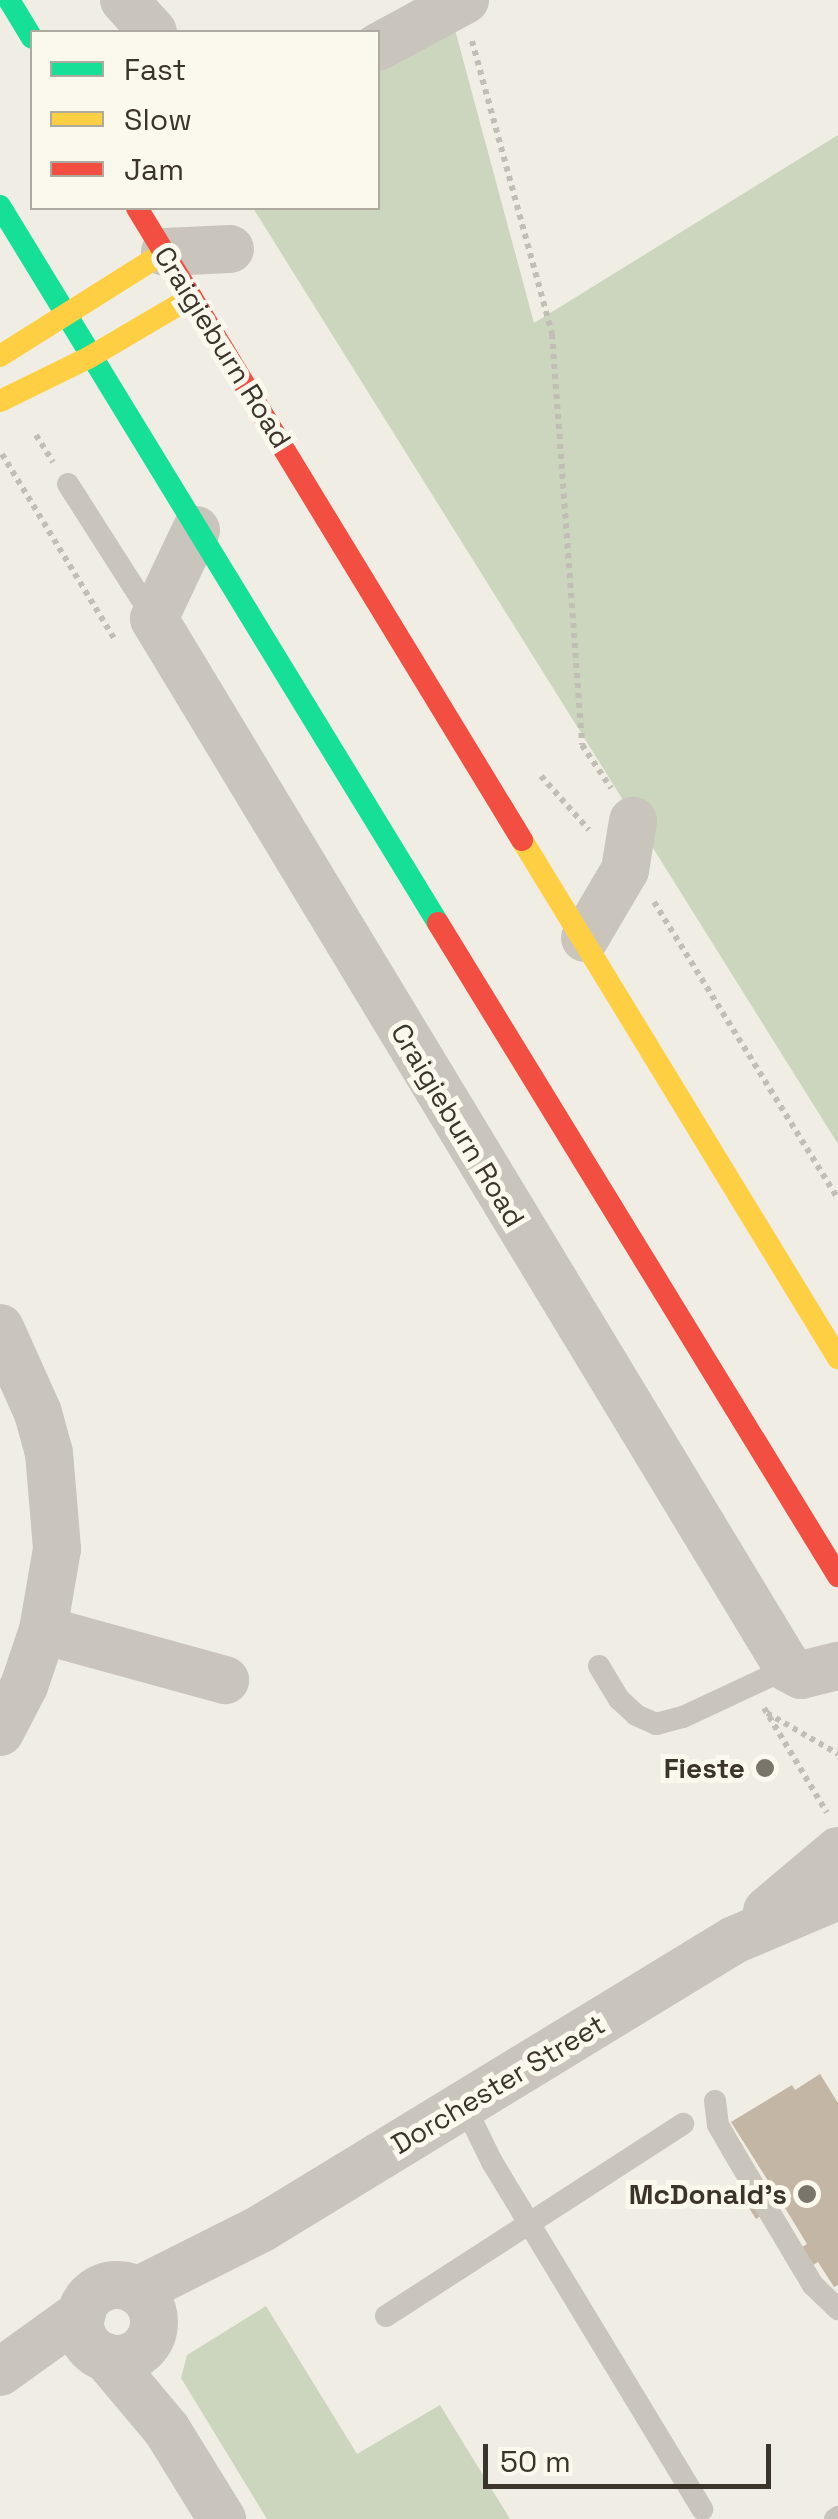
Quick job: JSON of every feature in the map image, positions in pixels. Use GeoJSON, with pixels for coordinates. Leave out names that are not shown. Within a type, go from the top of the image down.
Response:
{"type":"FeatureCollection","features":[{"type":"Feature","properties":{"kind":"main road"},"geometry":{"type":"LineString","coordinates":[[9,0],[30,35]]}},
{"type":"Feature","properties":{"kind":"main road"},"geometry":{"type":"LineString","coordinates":[[0,206],[16,256],[63,313],[90,356],[838,1576]]}},
{"type":"Feature","properties":{"kind":"main road","name":"Craigieburn Road"},"geometry":{"type":"LineString","coordinates":[[138,210],[164,252]]}},
{"type":"Feature","properties":{"kind":"main road"},"geometry":{"type":"LineString","coordinates":[[0,356],[164,252]]}},
{"type":"Feature","properties":{"kind":"main road"},"geometry":{"type":"LineString","coordinates":[[6,399],[192,297]]}},
{"type":"Feature","properties":{"kind":"main road","name":"Craigieburn Road"},"geometry":{"type":"LineString","coordinates":[[192,297],[838,1358]]}},
{"type":"Feature","properties":{"kind":"street"},"geometry":{"type":"LineString","coordinates":[[124,0],[151,30]]}},
{"type":"Feature","properties":{"kind":"street"},"geometry":{"type":"LineString","coordinates":[[380,47],[469,20]]}},
{"type":"Feature","properties":{"kind":"street"},"geometry":{"type":"LineString","coordinates":[[164,252],[230,249],[192,297]]}},
{"type":"Feature","properties":{"kind":"street"},"geometry":{"type":"LineString","coordinates":[[154,619],[196,530]]}},
{"type":"Feature","properties":{"kind":"street","name":"Craigieburn Road"},"geometry":{"type":"LineString","coordinates":[[154,619],[788,1668]]}},
{"type":"Feature","properties":{"kind":"street"},"geometry":{"type":"LineString","coordinates":[[584,938],[625,870],[633,821]]}},
{"type":"Feature","properties":{"kind":"street"},"geometry":{"type":"LineString","coordinates":[[0,1328],[38,1413],[56,1500],[57,1549],[43,1630],[24,1686],[0,1732]]}},
{"type":"Feature","properties":{"kind":"street"},"geometry":{"type":"LineString","coordinates":[[43,1630],[225,1680]]}},
{"type":"Feature","properties":{"kind":"street"},"geometry":{"type":"LineString","coordinates":[[788,1668],[801,1675],[838,1666]]}},
{"type":"Feature","properties":{"kind":"street","name":"Dorchester Street"},"geometry":{"type":"LineString","coordinates":[[734,1940],[834,1835]]}},
{"type":"Feature","properties":{"kind":"street","name":"Dorchester Street"},"geometry":{"type":"LineString","coordinates":[[1,2372],[118,2330],[260,2229],[734,1940],[838,1896]]}},
{"type":"Feature","properties":{"kind":"street"},"geometry":{"type":"LineString","coordinates":[[118,2330],[168,2430],[222,2519]]}},
{"type":"Feature","properties":{"kind":"lane"},"geometry":{"type":"LineString","coordinates":[[68,484],[154,619]]}},
{"type":"Feature","properties":{"kind":"lane"},"geometry":{"type":"LineString","coordinates":[[599,1666],[619,1699],[636,1715],[656,1724],[683,1717],[788,1668]]}},
{"type":"Feature","properties":{"kind":"lane"},"geometry":{"type":"LineString","coordinates":[[715,2101],[718,2125],[743,2168],[813,2285],[838,2309]]}},
{"type":"Feature","properties":{"kind":"lane"},"geometry":{"type":"LineString","coordinates":[[464,2105],[529,2224],[702,2509]]}},
{"type":"Feature","properties":{"kind":"lane"},"geometry":{"type":"LineString","coordinates":[[386,2316],[683,2124]]}},
{"type":"Feature","properties":{"kind":"path"},"geometry":{"type":"LineString","coordinates":[[469,20],[552,334],[582,744],[633,821]]}},
{"type":"Feature","properties":{"kind":"path"},"geometry":{"type":"LineString","coordinates":[[6,399],[68,484]]}},
{"type":"Feature","properties":{"kind":"path"},"geometry":{"type":"LineString","coordinates":[[625,870],[654,903],[838,1199]]}},
{"type":"Feature","properties":{"kind":"path"},"geometry":{"type":"LineString","coordinates":[[834,1835],[766,1712],[838,1754]]}},
{"type":"Feature","properties":{"kind":"green space"},"geometry":{"type":"Polygon","coordinates":[[[454,26],[534,323],[838,135],[838,1144],[254,210],[380,210],[380,71],[454,26]]]}},
{"type":"Feature","properties":{"kind":"green space"},"geometry":{"type":"Polygon","coordinates":[[[266,2306],[357,2454],[440,2405],[510,2519],[267,2519],[181,2378],[187,2355],[266,2306]]]}},
{"type":"Feature","properties":{"kind":"building","name":"McDonald's"},"geometry":{"type":"Polygon","coordinates":[[[820,2074],[838,2103],[838,2285],[834,2287],[818,2262],[795,2276],[784,2258],[807,2244],[782,2203],[756,2219],[744,2200],[770,2184],[731,2122],[792,2085],[795,2090],[820,2074]]]}},
{"type":"Feature","properties":{"kind":"traffic: fast"},"geometry":{"type":"LineString","coordinates":[[9,0],[30,35]]}},
{"type":"Feature","properties":{"kind":"traffic: fast"},"geometry":{"type":"LineString","coordinates":[[0,206],[438,923]]}},
{"type":"Feature","properties":{"kind":"traffic: slow"},"geometry":{"type":"LineString","coordinates":[[0,356],[165,252]]}},
{"type":"Feature","properties":{"kind":"traffic: slow"},"geometry":{"type":"LineString","coordinates":[[0,401],[90,357],[192,297]]}},
{"type":"Feature","properties":{"kind":"traffic: slow"},"geometry":{"type":"LineString","coordinates":[[522,840],[838,1358]]}},
{"type":"Feature","properties":{"kind":"traffic: jam"},"geometry":{"type":"LineString","coordinates":[[138,210],[522,840]]}},
{"type":"Feature","properties":{"kind":"traffic: jam"},"geometry":{"type":"LineString","coordinates":[[438,923],[838,1576]]}},
{"type":"Feature","properties":{"kind":"place","name":"Fieste"},"geometry":{"type":"Point","coordinates":[765,1768]}},
{"type":"Feature","properties":{"kind":"place","name":"McDonald's"},"geometry":{"type":"Point","coordinates":[807,2194]}}]}
